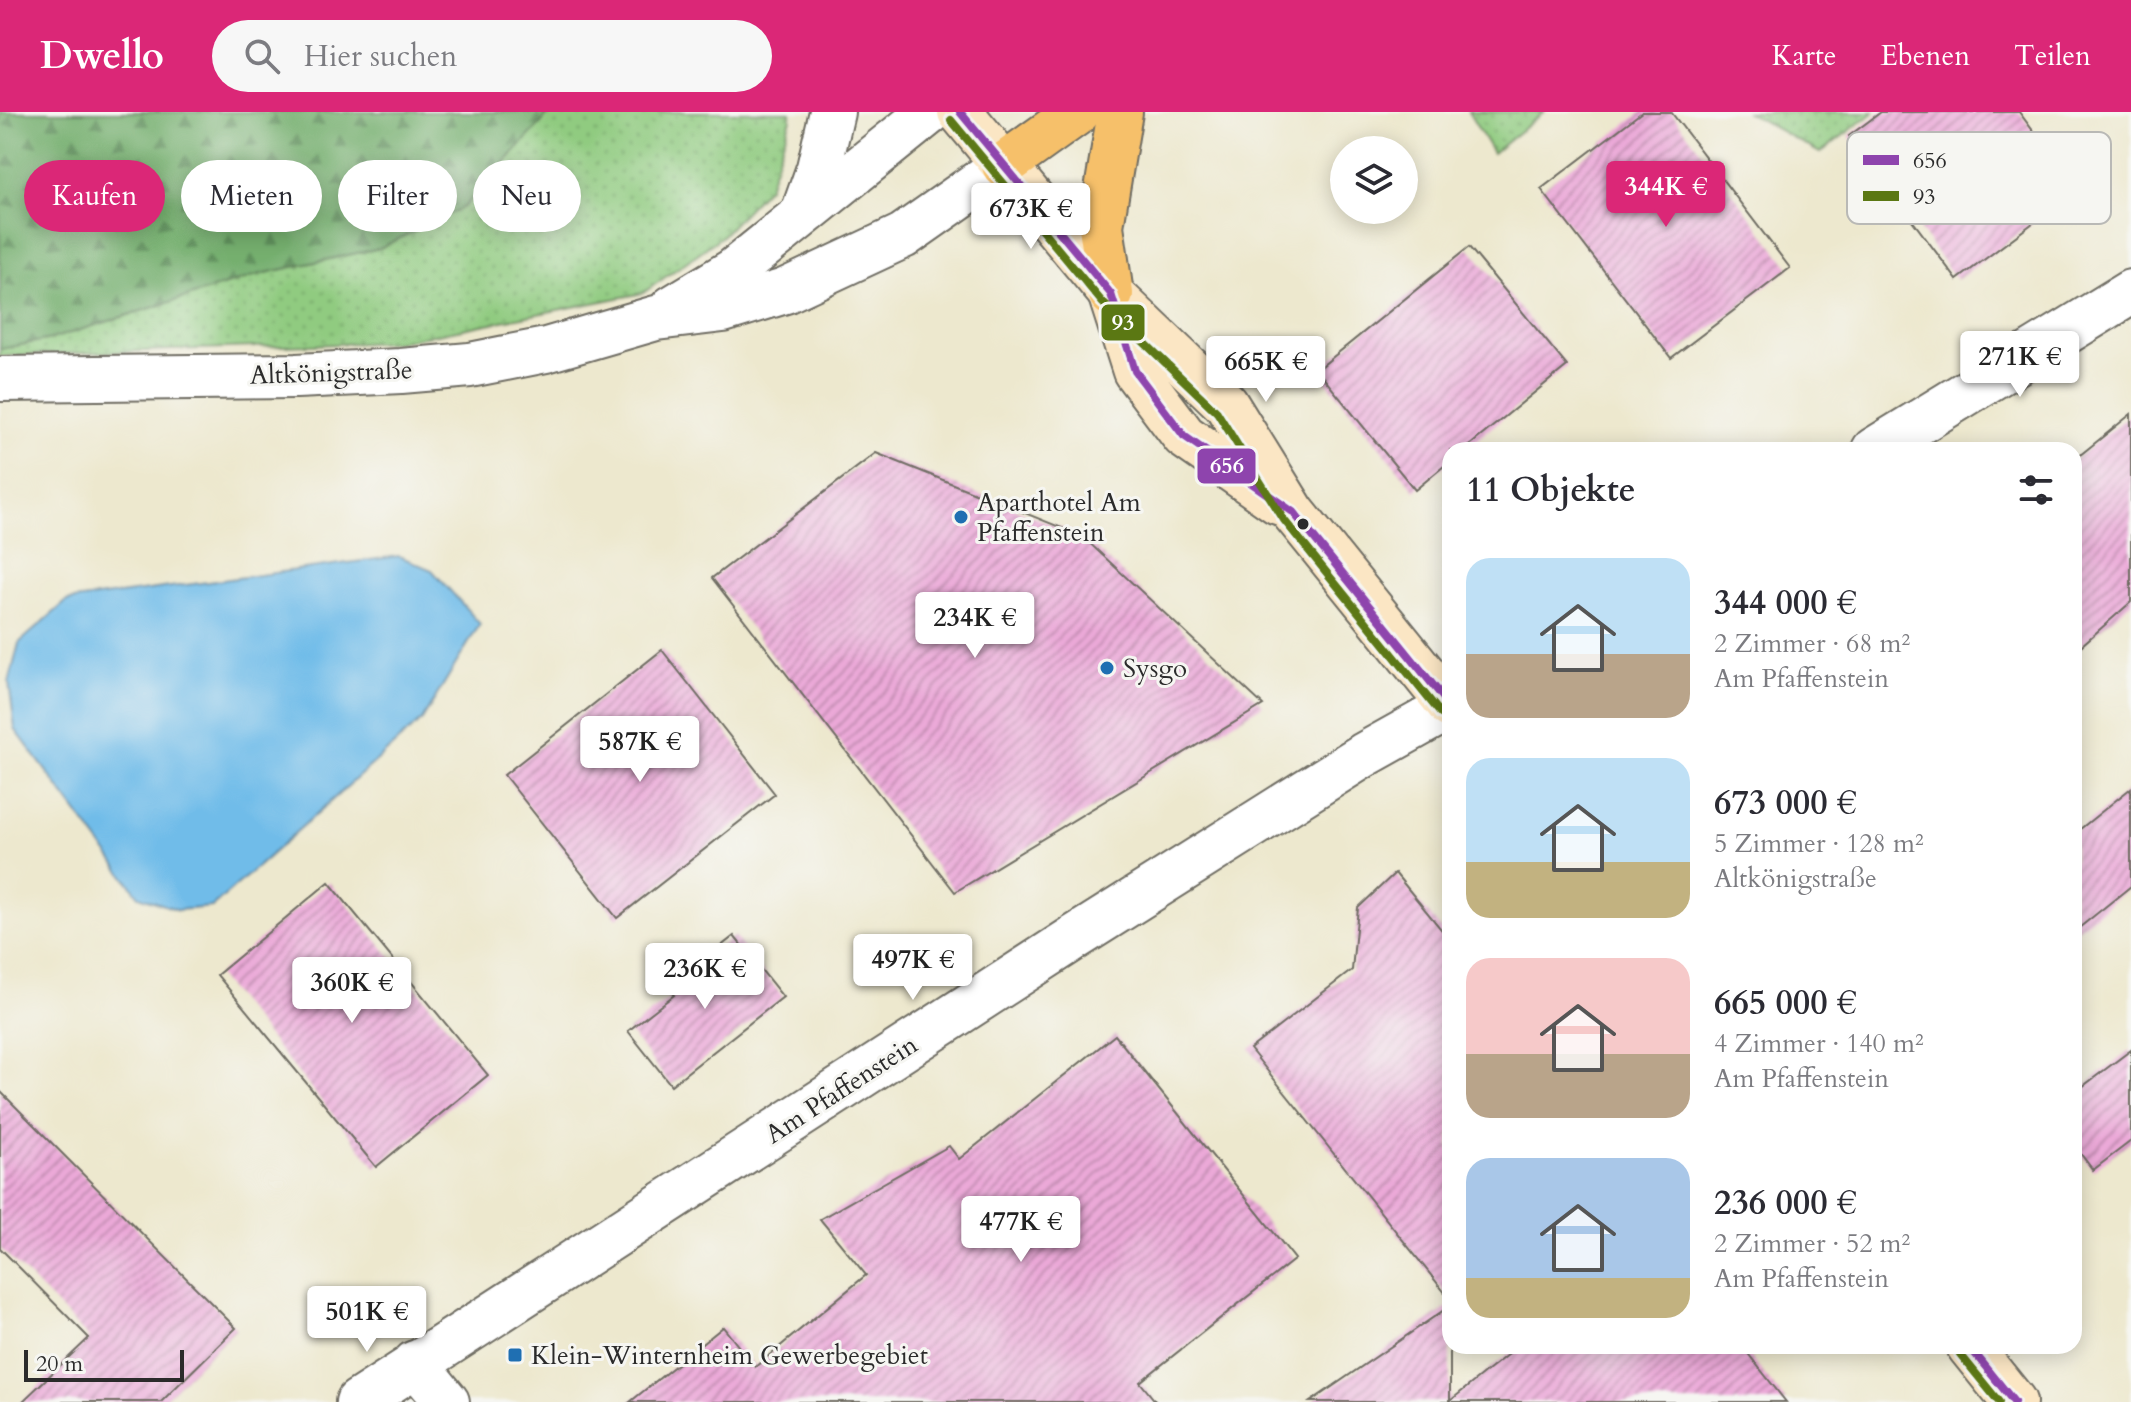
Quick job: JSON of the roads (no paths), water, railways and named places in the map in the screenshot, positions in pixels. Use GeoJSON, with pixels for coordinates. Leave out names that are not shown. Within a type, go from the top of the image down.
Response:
{"type":"FeatureCollection","features":[{"type":"Feature","properties":{"kind":"highway"},"geometry":{"type":"LineString","coordinates":[[1004,165],[1078,112]]}},
{"type":"Feature","properties":{"kind":"highway"},"geometry":{"type":"LineString","coordinates":[[1111,294],[1101,226],[1120,112]]}},
{"type":"Feature","properties":{"kind":"main road"},"geometry":{"type":"LineString","coordinates":[[960,112],[1111,294],[1226,404],[1293,512],[1442,697]]}},
{"type":"Feature","properties":{"kind":"main road"},"geometry":{"type":"LineString","coordinates":[[1975,1354],[2014,1402]]}},
{"type":"Feature","properties":{"kind":"street"},"geometry":{"type":"LineString","coordinates":[[803,213],[819,168],[832,112]]}},
{"type":"Feature","properties":{"kind":"street","name":"Altkönigstraße"},"geometry":{"type":"LineString","coordinates":[[656,318],[733,271],[930,112]]}},
{"type":"Feature","properties":{"kind":"street","name":"Altkönigstraße"},"geometry":{"type":"LineString","coordinates":[[0,379],[296,376],[470,365],[546,350],[656,318],[723,310],[785,291],[903,236],[1004,165]]}},
{"type":"Feature","properties":{"kind":"street"},"geometry":{"type":"LineString","coordinates":[[1887,442],[2131,292]]}},
{"type":"Feature","properties":{"kind":"street","name":"Am Pfaffenstein"},"geometry":{"type":"LineString","coordinates":[[358,1402],[1074,938],[1364,755],[1442,711]]}},
{"type":"Feature","properties":{"kind":"street"},"geometry":{"type":"LineString","coordinates":[[415,1363],[447,1402]]}},
{"type":"Feature","properties":{"kind":"water"},"geometry":{"type":"Polygon","coordinates":[[[399,556],[432,570],[480,624],[422,720],[212,907],[178,910],[139,896],[15,729],[9,683],[19,643],[67,601],[399,556]]]}},
{"type":"Feature","properties":{"kind":"place","name":"Aparthotel Am Pfaffenstein"},"geometry":{"type":"Point","coordinates":[961,517]}},
{"type":"Feature","properties":{"kind":"place","name":"Sysgo"},"geometry":{"type":"Point","coordinates":[1107,668]}},
{"type":"Feature","properties":{"kind":"place","name":"Klein-Winternheim Gewerbegebiet"},"geometry":{"type":"Point","coordinates":[515,1355]}}]}
